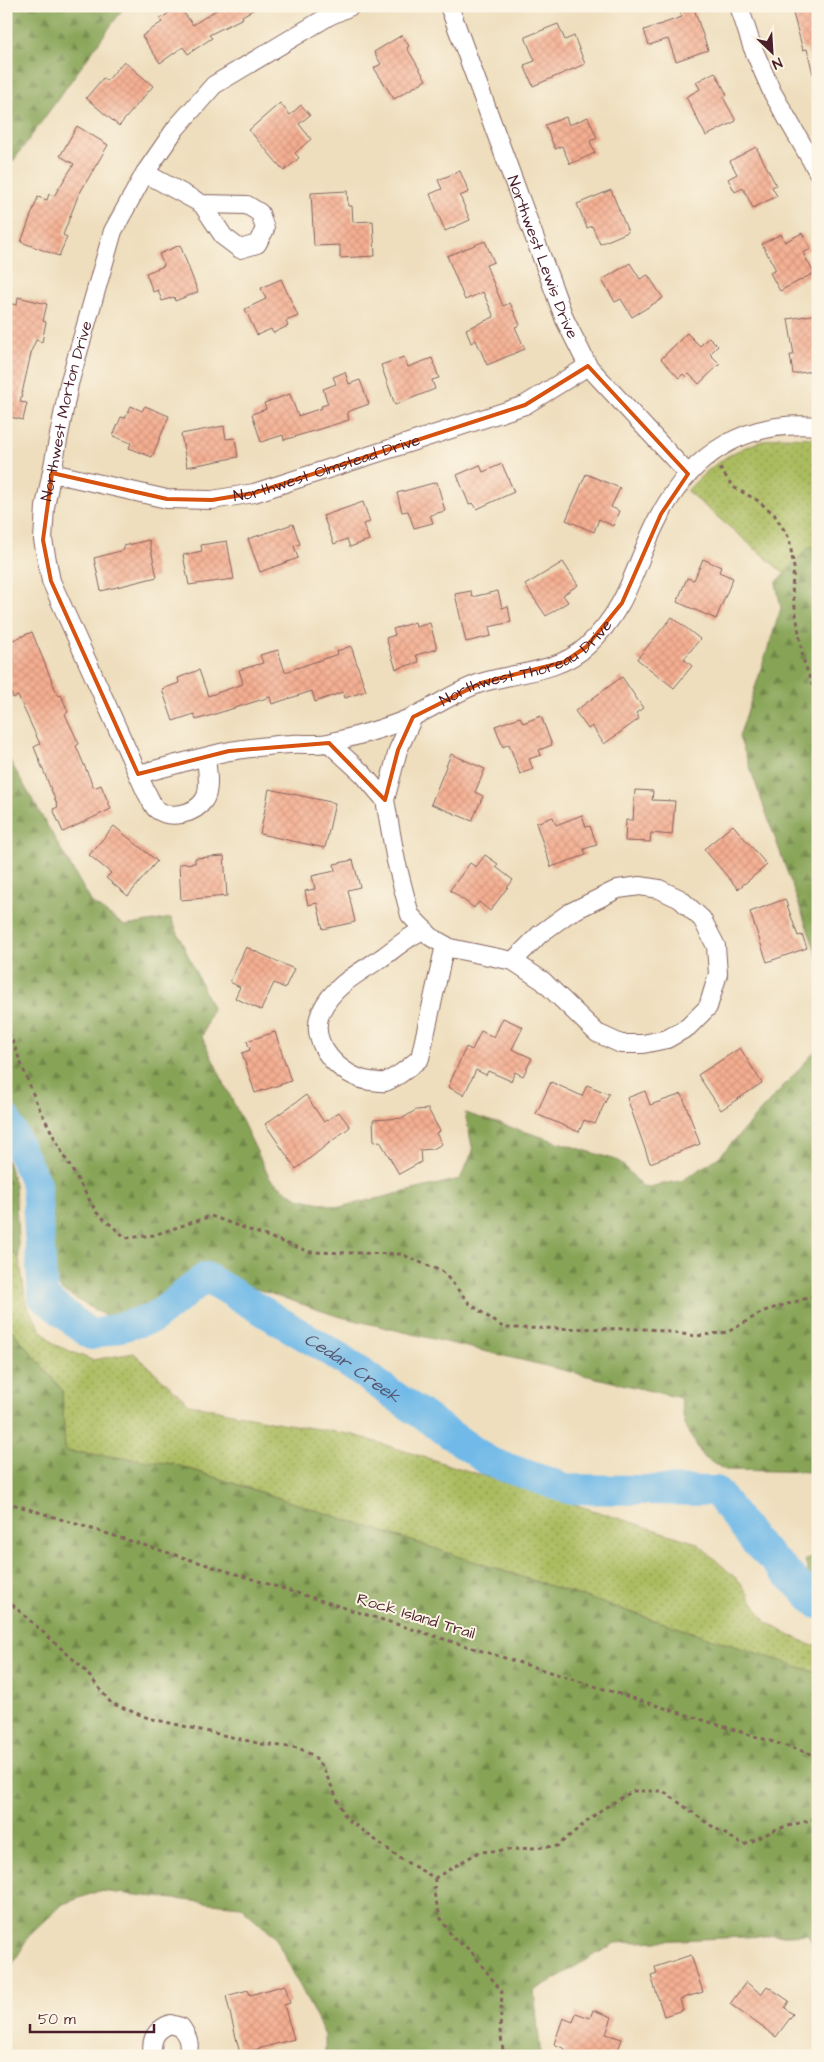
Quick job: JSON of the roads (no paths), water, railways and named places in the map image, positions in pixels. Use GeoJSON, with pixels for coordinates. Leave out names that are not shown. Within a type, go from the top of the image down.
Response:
{"type":"FeatureCollection","features":[{"type":"Feature","properties":{"kind":"street","name":"Northwest Morton Drive"},"geometry":{"type":"LineString","coordinates":[[206,757],[208,782],[206,799],[192,812],[172,814],[156,809],[138,774],[51,581],[43,540],[52,473],[70,384],[113,231],[145,173],[176,128],[214,85],[329,16],[350,6]]}},
{"type":"Feature","properties":{"kind":"street","name":"Northwest Lewis Drive"},"geometry":{"type":"LineString","coordinates":[[449,6],[565,320],[588,366],[688,474]]}},
{"type":"Feature","properties":{"kind":"street"},"geometry":{"type":"LineString","coordinates":[[739,6],[752,46],[772,92],[818,172]]}},
{"type":"Feature","properties":{"kind":"street"},"geometry":{"type":"LineString","coordinates":[[145,173],[202,204]]}},
{"type":"Feature","properties":{"kind":"street","name":"Northwest Olmstead Drive"},"geometry":{"type":"LineString","coordinates":[[52,473],[167,499],[212,500],[254,493],[525,405],[588,366]]}},
{"type":"Feature","properties":{"kind":"street","name":"Northwest Thoreau Drive"},"geometry":{"type":"LineString","coordinates":[[138,774],[230,751],[289,744],[329,743],[413,717],[481,683],[564,662],[586,647],[606,626],[622,604],[660,514],[688,474],[724,444],[752,431],[804,425],[818,426]]}},
{"type":"Feature","properties":{"kind":"street"},"geometry":{"type":"LineString","coordinates":[[413,717],[398,750],[385,800],[405,901],[410,915],[425,930],[450,948],[513,962],[543,981],[597,1033],[621,1044],[643,1044],[667,1039],[688,1027],[708,1007],[718,974],[716,946],[702,918],[680,900],[659,889],[640,886],[618,889],[569,913],[540,934],[513,962]]}},
{"type":"Feature","properties":{"kind":"street"},"geometry":{"type":"LineString","coordinates":[[329,743],[363,774],[385,800]]}},
{"type":"Feature","properties":{"kind":"street"},"geometry":{"type":"LineString","coordinates":[[425,930],[420,931],[341,985],[321,1012],[318,1027],[323,1044],[332,1061],[345,1071],[365,1080],[384,1082],[406,1070],[420,1058],[445,944]]}},
{"type":"Feature","properties":{"kind":"street"},"geometry":{"type":"LineString","coordinates":[[153,2056],[152,2039],[157,2032],[170,2024],[176,2024],[181,2026],[189,2040],[187,2056]]}},
{"type":"Feature","properties":{"kind":"waterway","name":"Cedar Creek"},"geometry":{"type":"LineString","coordinates":[[6,1119],[36,1184],[43,1297],[91,1335],[154,1318],[206,1277],[336,1355],[490,1462],[568,1489],[716,1491],[754,1541],[818,1604]]}}]}
